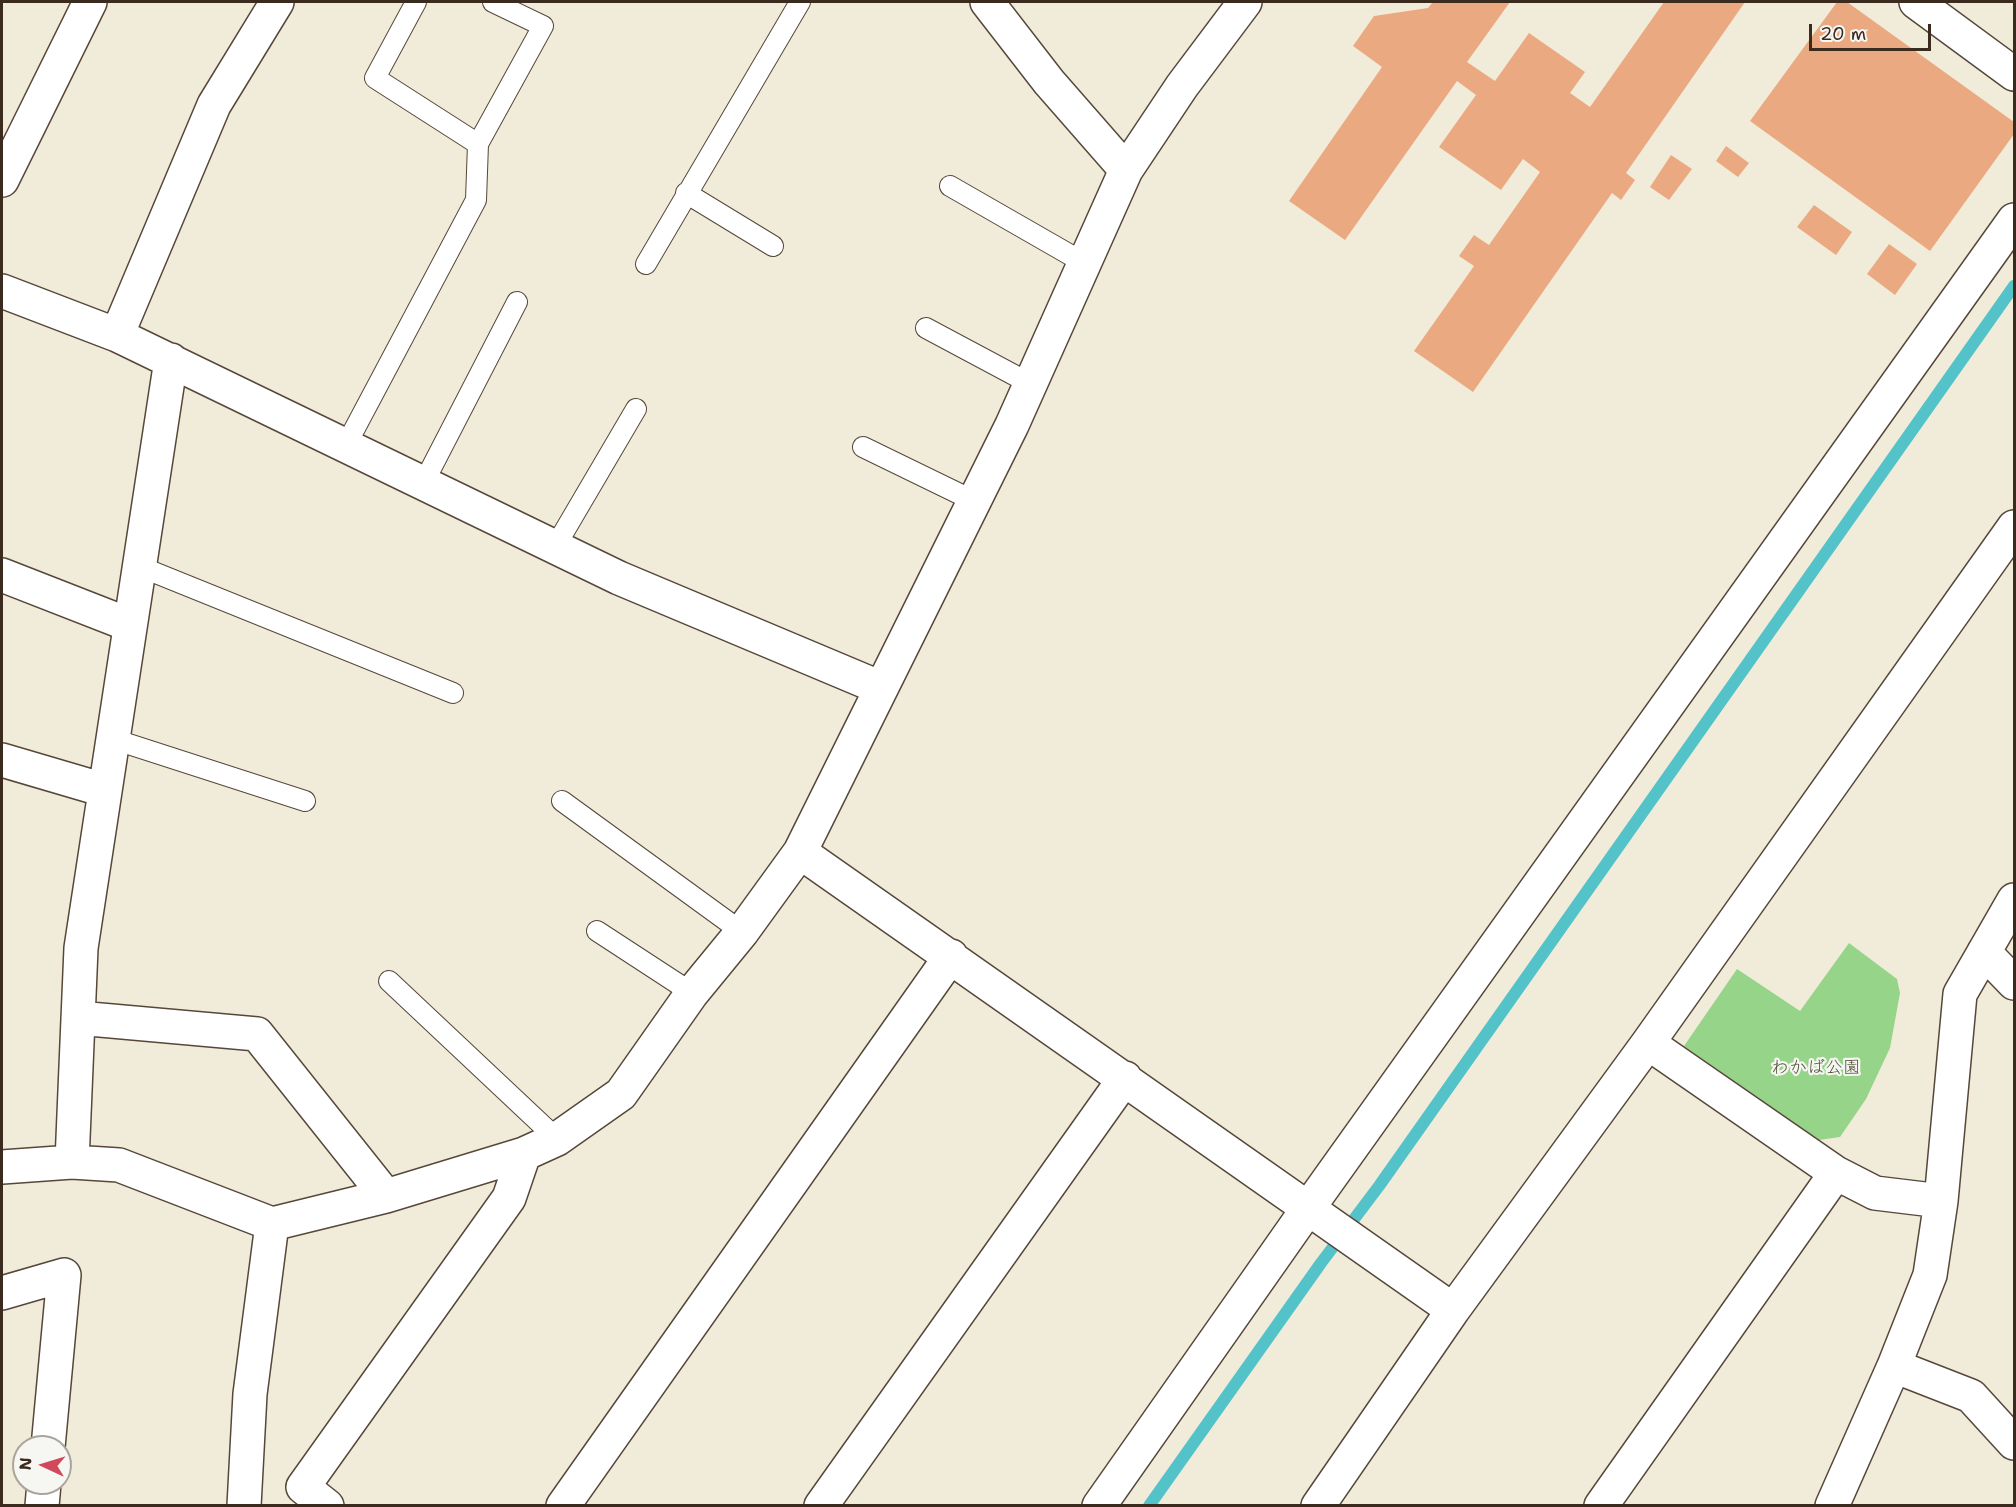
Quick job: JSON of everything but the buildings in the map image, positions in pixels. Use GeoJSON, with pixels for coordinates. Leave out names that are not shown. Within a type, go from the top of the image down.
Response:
{"type":"FeatureCollection","features":[{"type":"Feature","properties":{"kind":"street"},"geometry":{"type":"LineString","coordinates":[[2,180],[90,2]]}},
{"type":"Feature","properties":{"kind":"street"},"geometry":{"type":"LineString","coordinates":[[117,335],[213,105],[277,2]]}},
{"type":"Feature","properties":{"kind":"street"},"geometry":{"type":"LineString","coordinates":[[987,2],[1049,82],[1126,170]]}},
{"type":"Feature","properties":{"kind":"street"},"geometry":{"type":"LineString","coordinates":[[2,1167],[72,1162],[119,1166],[272,1224],[386,1196],[524,1154],[557,1139],[621,1094],[692,993],[742,932],[800,852],[1012,425],[1029,383],[1086,264],[1126,170],[1182,86],[1245,2]]}},
{"type":"Feature","properties":{"kind":"street"},"geometry":{"type":"LineString","coordinates":[[1916,2],[2014,74]]}},
{"type":"Feature","properties":{"kind":"street"},"geometry":{"type":"LineString","coordinates":[[1099,1506],[1316,1212],[2014,220]]}},
{"type":"Feature","properties":{"kind":"street"},"geometry":{"type":"LineString","coordinates":[[2,291],[117,335],[171,360],[619,578],[881,688]]}},
{"type":"Feature","properties":{"kind":"street"},"geometry":{"type":"LineString","coordinates":[[72,1162],[81,948],[171,360]]}},
{"type":"Feature","properties":{"kind":"street"},"geometry":{"type":"LineString","coordinates":[[1318,1506],[1454,1310],[1648,1043],[2014,527]]}},
{"type":"Feature","properties":{"kind":"street"},"geometry":{"type":"LineString","coordinates":[[2,575],[130,626]]}},
{"type":"Feature","properties":{"kind":"street"},"geometry":{"type":"LineString","coordinates":[[2,760],[104,790]]}},
{"type":"Feature","properties":{"kind":"street"},"geometry":{"type":"LineString","coordinates":[[800,852],[1454,1310]]}},
{"type":"Feature","properties":{"kind":"street"},"geometry":{"type":"LineString","coordinates":[[1832,1506],[1894,1366],[1930,1275],[1941,1201],[1960,994],[2014,900]]}},
{"type":"Feature","properties":{"kind":"street"},"geometry":{"type":"LineString","coordinates":[[1984,952],[2014,983]]}},
{"type":"Feature","properties":{"kind":"street"},"geometry":{"type":"LineString","coordinates":[[563,1506],[951,956]]}},
{"type":"Feature","properties":{"kind":"street"},"geometry":{"type":"LineString","coordinates":[[78,1018],[257,1034],[386,1196]]}},
{"type":"Feature","properties":{"kind":"street"},"geometry":{"type":"LineString","coordinates":[[1648,1043],[1836,1173],[1875,1193],[1941,1201]]}},
{"type":"Feature","properties":{"kind":"street"},"geometry":{"type":"LineString","coordinates":[[821,1506],[1125,1078]]}},
{"type":"Feature","properties":{"kind":"street"},"geometry":{"type":"LineString","coordinates":[[327,1506],[303,1487],[509,1198],[524,1154]]}},
{"type":"Feature","properties":{"kind":"street"},"geometry":{"type":"LineString","coordinates":[[1601,1506],[1836,1173]]}},
{"type":"Feature","properties":{"kind":"street"},"geometry":{"type":"LineString","coordinates":[[244,1506],[250,1394],[272,1224]]}},
{"type":"Feature","properties":{"kind":"street"},"geometry":{"type":"LineString","coordinates":[[2,1293],[64,1275],[49,1435]]}},
{"type":"Feature","properties":{"kind":"street"},"geometry":{"type":"LineString","coordinates":[[1894,1366],[1971,1396],[2014,1443]]}},
{"type":"Feature","properties":{"kind":"lane"},"geometry":{"type":"LineString","coordinates":[[416,2],[375,78],[478,144]]}},
{"type":"Feature","properties":{"kind":"lane"},"geometry":{"type":"LineString","coordinates":[[346,445],[476,200],[478,144],[543,26],[492,2]]}},
{"type":"Feature","properties":{"kind":"lane"},"geometry":{"type":"LineString","coordinates":[[646,264],[800,2]]}},
{"type":"Feature","properties":{"kind":"lane"},"geometry":{"type":"LineString","coordinates":[[950,186],[1086,264]]}},
{"type":"Feature","properties":{"kind":"lane"},"geometry":{"type":"LineString","coordinates":[[686,193],[773,246]]}},
{"type":"Feature","properties":{"kind":"lane"},"geometry":{"type":"LineString","coordinates":[[423,484],[517,302]]}},
{"type":"Feature","properties":{"kind":"lane"},"geometry":{"type":"LineString","coordinates":[[926,328],[1029,383]]}},
{"type":"Feature","properties":{"kind":"lane"},"geometry":{"type":"LineString","coordinates":[[555,547],[636,409]]}},
{"type":"Feature","properties":{"kind":"lane"},"geometry":{"type":"LineString","coordinates":[[863,447],[974,501]]}},
{"type":"Feature","properties":{"kind":"lane"},"geometry":{"type":"LineString","coordinates":[[141,567],[453,693]]}},
{"type":"Feature","properties":{"kind":"lane"},"geometry":{"type":"LineString","coordinates":[[113,739],[304,801]]}},
{"type":"Feature","properties":{"kind":"lane"},"geometry":{"type":"LineString","coordinates":[[562,801],[742,932]]}},
{"type":"Feature","properties":{"kind":"lane"},"geometry":{"type":"LineString","coordinates":[[597,931],[692,993]]}},
{"type":"Feature","properties":{"kind":"lane"},"geometry":{"type":"LineString","coordinates":[[389,981],[557,1139]]}},
{"type":"Feature","properties":{"kind":"green space","name":"わかば公園"},"geometry":{"type":"Polygon","coordinates":[[[1849,943],[1897,979],[1900,993],[1890,1048],[1866,1099],[1840,1137],[1819,1140],[1684,1046],[1737,969],[1800,1011],[1849,943]]]}},
{"type":"Feature","properties":{"kind":"waterway"},"geometry":{"type":"LineString","coordinates":[[1149,1506],[1321,1263],[1379,1186],[2014,286]]}}]}
